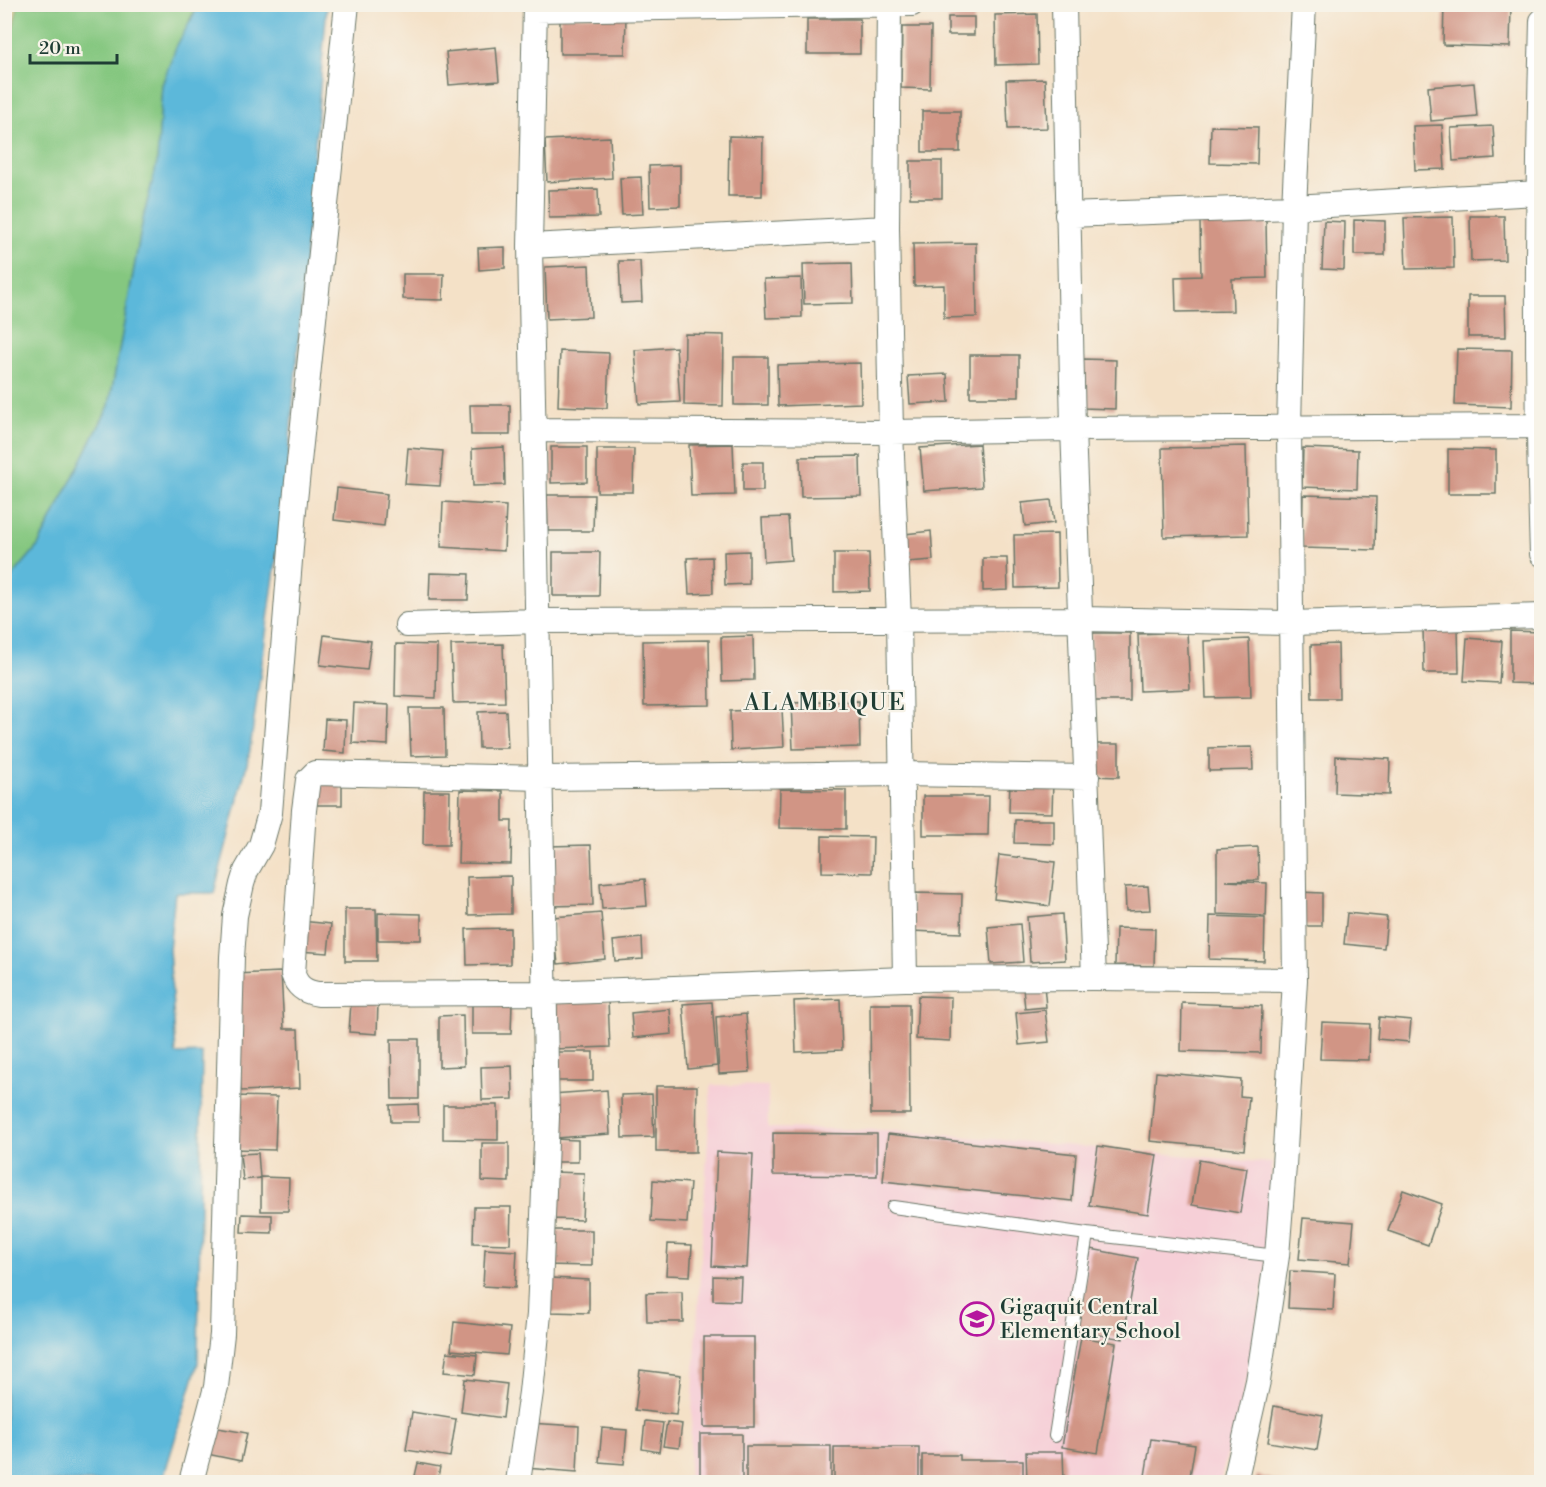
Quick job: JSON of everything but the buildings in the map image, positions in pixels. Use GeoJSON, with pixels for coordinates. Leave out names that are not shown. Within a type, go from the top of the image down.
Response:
{"type":"FeatureCollection","features":[{"type":"Feature","properties":{"kind":"street"},"geometry":{"type":"LineString","coordinates":[[191,1482],[216,1387],[222,1334],[232,957],[236,916],[246,871],[261,845],[270,813],[294,510],[347,4]]}},
{"type":"Feature","properties":{"kind":"street"},"geometry":{"type":"LineString","coordinates":[[1064,4],[1073,429],[1094,978]]}},
{"type":"Feature","properties":{"kind":"street"},"geometry":{"type":"LineString","coordinates":[[1235,1482],[1258,1380],[1277,1256],[1295,980],[1288,428],[1294,207],[1304,4]]}},
{"type":"Feature","properties":{"kind":"street"},"geometry":{"type":"LineString","coordinates":[[518,1482],[531,1392],[540,1303],[547,1117],[530,246],[535,7],[897,5],[886,228],[899,620],[906,979]]}},
{"type":"Feature","properties":{"kind":"street"},"geometry":{"type":"LineString","coordinates":[[1542,21],[1537,193],[1538,426],[1542,554]]}},
{"type":"Feature","properties":{"kind":"street"},"geometry":{"type":"LineString","coordinates":[[1067,215],[1294,207],[1537,193]]}},
{"type":"Feature","properties":{"kind":"street"},"geometry":{"type":"LineString","coordinates":[[530,246],[886,228]]}},
{"type":"Feature","properties":{"kind":"street"},"geometry":{"type":"LineString","coordinates":[[535,430],[891,432],[1538,426]]}},
{"type":"Feature","properties":{"kind":"street"},"geometry":{"type":"LineString","coordinates":[[407,625],[538,621],[1081,619],[1290,622],[1542,616]]}},
{"type":"Feature","properties":{"kind":"street"},"geometry":{"type":"LineString","coordinates":[[1087,777],[901,774],[542,778],[320,772],[312,775],[308,780],[293,974],[302,989],[318,994],[544,993],[906,979],[1295,980]]}},
{"type":"Feature","properties":{"kind":"lane"},"geometry":{"type":"LineString","coordinates":[[893,1207],[1087,1234],[1277,1256]]}},
{"type":"Feature","properties":{"kind":"lane"},"geometry":{"type":"LineString","coordinates":[[1055,1436],[1087,1234]]}},
{"type":"Feature","properties":{"kind":"shaded area","name":"Gigaquit Central Elementary School"},"geometry":{"type":"Polygon","coordinates":[[[711,1085],[768,1086],[768,1128],[887,1130],[1272,1163],[1268,1257],[1247,1381],[1220,1482],[688,1482],[711,1085]]]}},
{"type":"Feature","properties":{"kind":"green space"},"geometry":{"type":"Polygon","coordinates":[[[18,5],[199,5],[192,15],[162,85],[157,163],[143,219],[109,406],[38,546],[5,585],[4,62],[18,5]]]}},
{"type":"Feature","properties":{"kind":"sand"},"geometry":{"type":"Polygon","coordinates":[[[4,5],[18,5],[5,62],[4,5]]]}},
{"type":"Feature","properties":{"kind":"water"},"geometry":{"type":"Polygon","coordinates":[[[199,5],[327,5],[285,497],[249,756],[214,893],[175,893],[169,949],[176,1054],[202,1053],[198,1363],[162,1482],[5,1482],[5,585],[38,546],[109,406],[143,219],[157,163],[162,85],[176,47],[199,5]]]}},
{"type":"Feature","properties":{"kind":"place","name":"Gigaquit Central Elementary School"},"geometry":{"type":"Point","coordinates":[977,1319]}},
{"type":"Feature","properties":{"kind":"district","name":"ALAMBIQUE"},"geometry":{"type":"Point","coordinates":[825,702]}}]}
